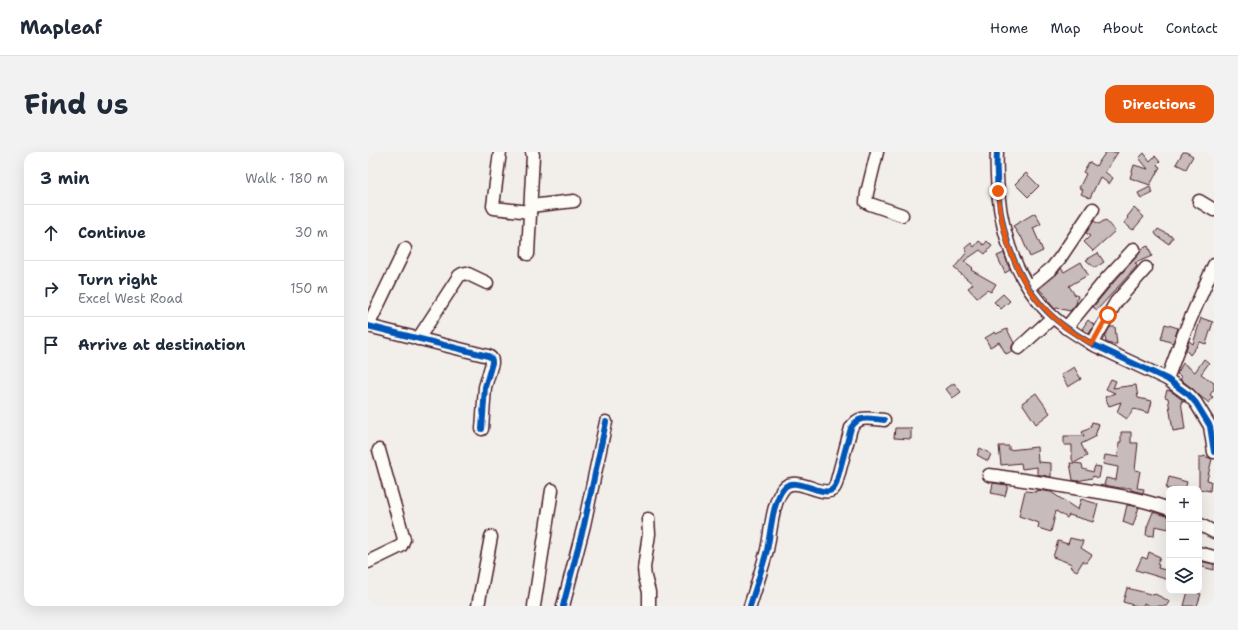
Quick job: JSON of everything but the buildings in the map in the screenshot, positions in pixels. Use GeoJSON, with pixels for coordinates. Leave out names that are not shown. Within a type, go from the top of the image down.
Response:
{"type":"FeatureCollection","features":[{"type":"Feature","properties":{"kind":"street"},"geometry":{"type":"LineString","coordinates":[[500,152],[493,206],[494,208],[530,209],[574,201]]}},
{"type":"Feature","properties":{"kind":"street"},"geometry":{"type":"LineString","coordinates":[[528,254],[532,152]]}},
{"type":"Feature","properties":{"kind":"street"},"geometry":{"type":"LineString","coordinates":[[876,152],[866,202],[902,216]]}},
{"type":"Feature","properties":{"kind":"street"},"geometry":{"type":"LineString","coordinates":[[997,152],[996,175],[1001,218],[1005,233],[1019,272],[1042,306],[1066,328],[1092,344],[1167,379],[1189,395],[1212,426],[1214,452]]}},
{"type":"Feature","properties":{"kind":"street"},"geometry":{"type":"LineString","coordinates":[[1199,201],[1214,210]]}},
{"type":"Feature","properties":{"kind":"street"},"geometry":{"type":"LineString","coordinates":[[1029,288],[1052,268],[1093,209]]}},
{"type":"Feature","properties":{"kind":"street"},"geometry":{"type":"LineString","coordinates":[[405,249],[368,326],[491,358],[492,363],[485,387],[482,429]]}},
{"type":"Feature","properties":{"kind":"street"},"geometry":{"type":"LineString","coordinates":[[1066,328],[1107,278],[1134,249]]}},
{"type":"Feature","properties":{"kind":"street"},"geometry":{"type":"LineString","coordinates":[[1167,379],[1183,336],[1214,265]]}},
{"type":"Feature","properties":{"kind":"street"},"geometry":{"type":"LineString","coordinates":[[1092,344],[1116,302],[1146,268]]}},
{"type":"Feature","properties":{"kind":"street"},"geometry":{"type":"LineString","coordinates":[[418,338],[459,276],[466,273],[487,283]]}},
{"type":"Feature","properties":{"kind":"street"},"geometry":{"type":"LineString","coordinates":[[1019,348],[1053,317]]}},
{"type":"Feature","properties":{"kind":"street"},"geometry":{"type":"LineString","coordinates":[[750,606],[767,550],[775,506],[780,494],[787,486],[794,484],[826,492],[835,489],[851,428],[854,422],[860,419],[868,418],[884,420]]}},
{"type":"Feature","properties":{"kind":"street"},"geometry":{"type":"LineString","coordinates":[[563,606],[584,526],[606,422]]}},
{"type":"Feature","properties":{"kind":"street"},"geometry":{"type":"LineString","coordinates":[[368,562],[401,546],[404,540],[379,450]]}},
{"type":"Feature","properties":{"kind":"street"},"geometry":{"type":"LineString","coordinates":[[989,475],[1122,495],[1166,509]]}},
{"type":"Feature","properties":{"kind":"street"},"geometry":{"type":"LineString","coordinates":[[534,606],[552,490]]}},
{"type":"Feature","properties":{"kind":"street"},"geometry":{"type":"LineString","coordinates":[[648,519],[649,534],[644,568],[650,592],[649,606]]}},
{"type":"Feature","properties":{"kind":"street"},"geometry":{"type":"LineString","coordinates":[[1202,526],[1214,532]]}},
{"type":"Feature","properties":{"kind":"street"},"geometry":{"type":"LineString","coordinates":[[478,606],[491,537]]}},
{"type":"Feature","properties":{"kind":"street"},"geometry":{"type":"LineString","coordinates":[[1202,554],[1214,556]]}},
{"type":"Feature","properties":{"kind":"cycle path"},"geometry":{"type":"LineString","coordinates":[[997,152],[998,192],[1003,223],[1012,253],[1033,295],[1054,318],[1079,336],[1092,344],[1167,379],[1189,395],[1196,403],[1210,426],[1214,452]]}},
{"type":"Feature","properties":{"kind":"cycle path"},"geometry":{"type":"LineString","coordinates":[[368,326],[490,357],[492,363],[485,387],[482,429]]}},
{"type":"Feature","properties":{"kind":"cycle path"},"geometry":{"type":"LineString","coordinates":[[750,606],[767,550],[774,509],[784,488],[790,484],[797,484],[820,491],[832,490],[836,484],[851,428],[858,421],[865,418],[884,420]]}},
{"type":"Feature","properties":{"kind":"cycle path"},"geometry":{"type":"LineString","coordinates":[[563,606],[584,525],[606,422]]}},
{"type":"Feature","properties":{"kind":"route"},"geometry":{"type":"LineString","coordinates":[[998,191],[1001,218],[1019,272],[1042,306],[1066,328],[1092,344],[1108,315]]}}]}
